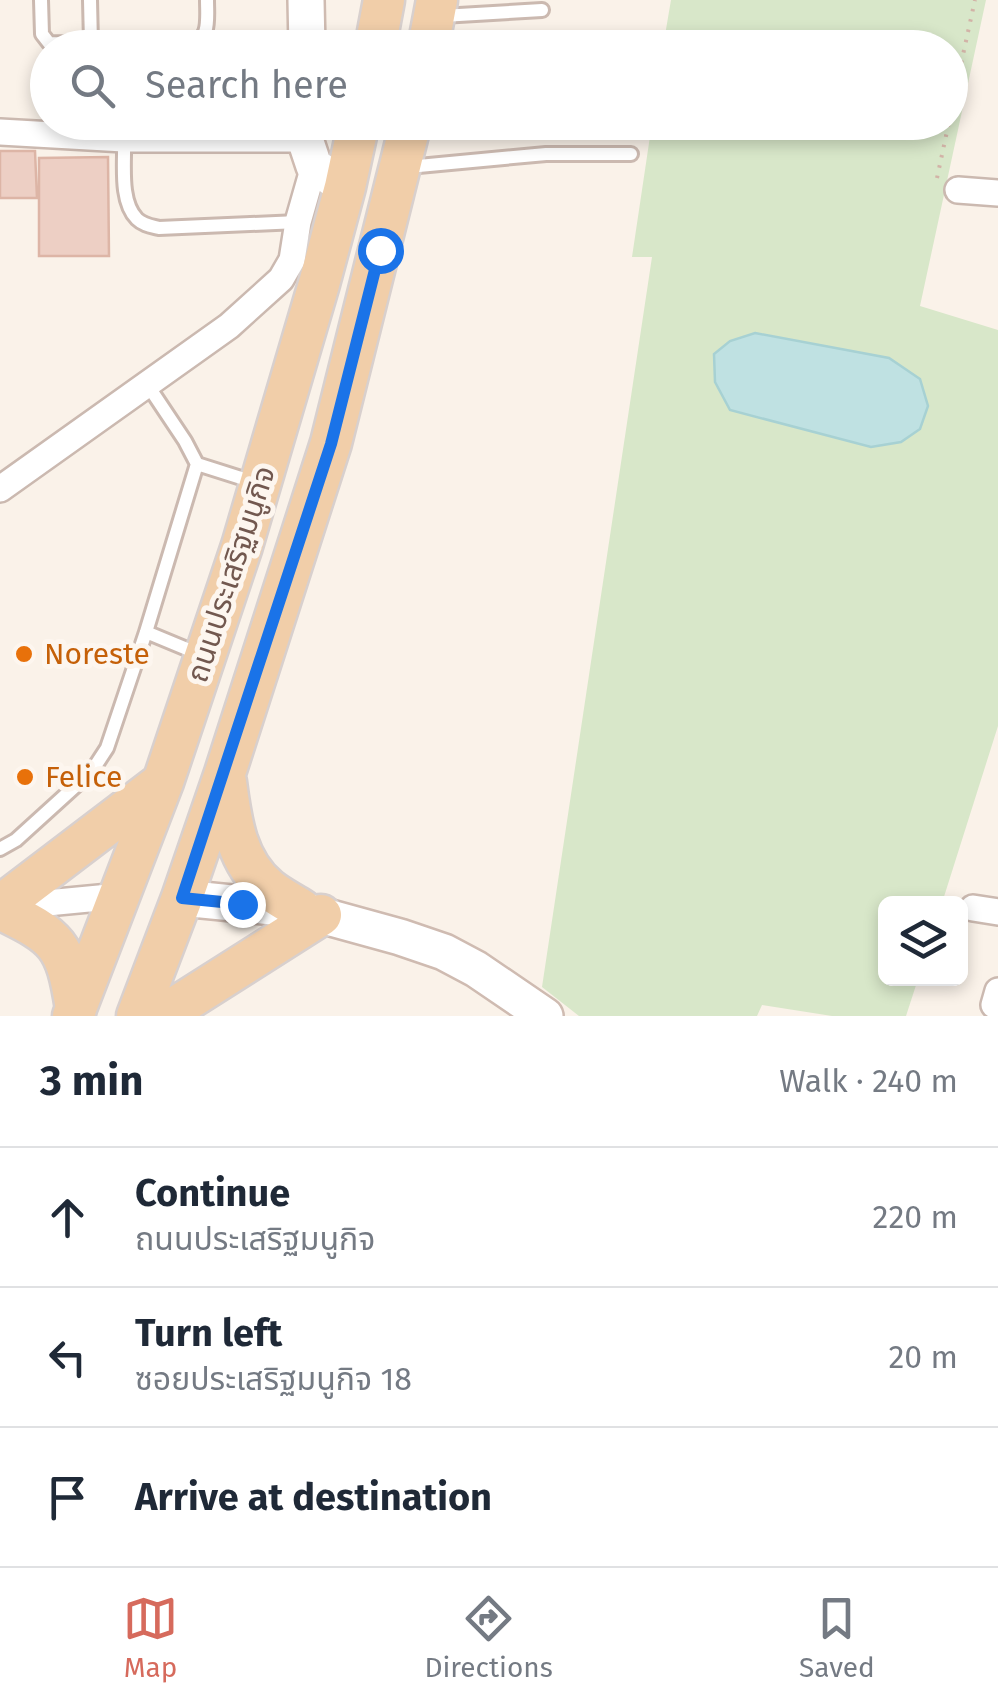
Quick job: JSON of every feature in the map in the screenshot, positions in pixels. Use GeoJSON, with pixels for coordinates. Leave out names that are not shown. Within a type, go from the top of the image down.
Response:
{"type":"FeatureCollection","features":[{"type":"Feature","properties":{"kind":"main road"},"geometry":{"type":"LineString","coordinates":[[378,30],[384,0]]}},
{"type":"Feature","properties":{"kind":"main road","name":"ถนนประเสริฐมนูกิจ"},"geometry":{"type":"LineString","coordinates":[[137,1016],[182,898],[331,444],[407,140]]}},
{"type":"Feature","properties":{"kind":"main road","name":"ถนนประเสริฐมนูกิจ"},"geometry":{"type":"LineString","coordinates":[[75,1012],[163,782],[260,484],[318,154]]}},
{"type":"Feature","properties":{"kind":"main road"},"geometry":{"type":"LineString","coordinates":[[162,1016],[311,913],[269,890],[244,856],[232,829],[224,773]]}},
{"type":"Feature","properties":{"kind":"main road"},"geometry":{"type":"LineString","coordinates":[[75,1012],[70,972],[53,938],[0,908],[163,782]]}},
{"type":"Feature","properties":{"kind":"main road"},"geometry":{"type":"LineString","coordinates":[[120,896],[182,898]]}},
{"type":"Feature","properties":{"kind":"street"},"geometry":{"type":"LineString","coordinates":[[306,0],[306,30]]}},
{"type":"Feature","properties":{"kind":"street"},"geometry":{"type":"LineString","coordinates":[[0,132],[30,134]]}},
{"type":"Feature","properties":{"kind":"street"},"geometry":{"type":"LineString","coordinates":[[0,489],[230,326],[281,280],[292,260],[298,222],[318,154],[124,140]]}},
{"type":"Feature","properties":{"kind":"street"},"geometry":{"type":"LineString","coordinates":[[947,184],[998,193]]}},
{"type":"Feature","properties":{"kind":"street"},"geometry":{"type":"LineString","coordinates":[[0,908],[120,896]]}},
{"type":"Feature","properties":{"kind":"street"},"geometry":{"type":"LineString","coordinates":[[182,898],[311,913],[400,937],[444,952],[489,976],[545,1016]]}},
{"type":"Feature","properties":{"kind":"lane"},"geometry":{"type":"LineString","coordinates":[[41,0],[42,30]]}},
{"type":"Feature","properties":{"kind":"lane"},"geometry":{"type":"LineString","coordinates":[[90,0],[91,30]]}},
{"type":"Feature","properties":{"kind":"lane"},"geometry":{"type":"LineString","coordinates":[[207,0],[207,30]]}},
{"type":"Feature","properties":{"kind":"lane"},"geometry":{"type":"LineString","coordinates":[[433,21],[542,10]]}},
{"type":"Feature","properties":{"kind":"lane"},"geometry":{"type":"LineString","coordinates":[[124,140],[129,209],[144,224],[159,228],[298,222]]}},
{"type":"Feature","properties":{"kind":"lane"},"geometry":{"type":"LineString","coordinates":[[401,168],[546,154],[632,154]]}},
{"type":"Feature","properties":{"kind":"lane"},"geometry":{"type":"LineString","coordinates":[[0,849],[16,840],[92,771],[107,748],[146,632],[197,464],[147,384]]}},
{"type":"Feature","properties":{"kind":"lane"},"geometry":{"type":"LineString","coordinates":[[197,464],[260,484]]}},
{"type":"Feature","properties":{"kind":"lane"},"geometry":{"type":"LineString","coordinates":[[146,632],[205,657]]}},
{"type":"Feature","properties":{"kind":"path"},"geometry":{"type":"LineString","coordinates":[[968,32],[975,0]]}},
{"type":"Feature","properties":{"kind":"path"},"geometry":{"type":"LineString","coordinates":[[947,184],[948,140]]}},
{"type":"Feature","properties":{"kind":"green space"},"geometry":{"type":"Polygon","coordinates":[[[671,0],[986,0],[968,83],[968,30],[666,30],[671,0]]]}},
{"type":"Feature","properties":{"kind":"green space"},"geometry":{"type":"Polygon","coordinates":[[[649,140],[956,140],[920,306],[998,330],[998,726],[944,896],[878,896],[878,986],[916,986],[906,1016],[832,1016],[762,1005],[757,1016],[579,1016],[542,987],[652,257],[632,257],[649,140]]]}},
{"type":"Feature","properties":{"kind":"water"},"geometry":{"type":"Polygon","coordinates":[[[755,333],[889,358],[920,379],[928,406],[920,429],[901,442],[871,447],[730,410],[715,382],[714,354],[730,341],[755,333]]]}},
{"type":"Feature","properties":{"kind":"building"},"geometry":{"type":"Polygon","coordinates":[[[0,151],[35,151],[37,198],[0,198],[0,151]]]}},
{"type":"Feature","properties":{"kind":"building"},"geometry":{"type":"Polygon","coordinates":[[[108,157],[109,256],[39,256],[39,158],[108,157]]]}},
{"type":"Feature","properties":{"kind":"place","name":"Noreste"},"geometry":{"type":"Point","coordinates":[24,654]}},
{"type":"Feature","properties":{"kind":"place","name":"Felice"},"geometry":{"type":"Point","coordinates":[25,777]}},
{"type":"Feature","properties":{"kind":"route"},"geometry":{"type":"LineString","coordinates":[[242,904],[182,898],[331,444],[380,250]]}}]}
